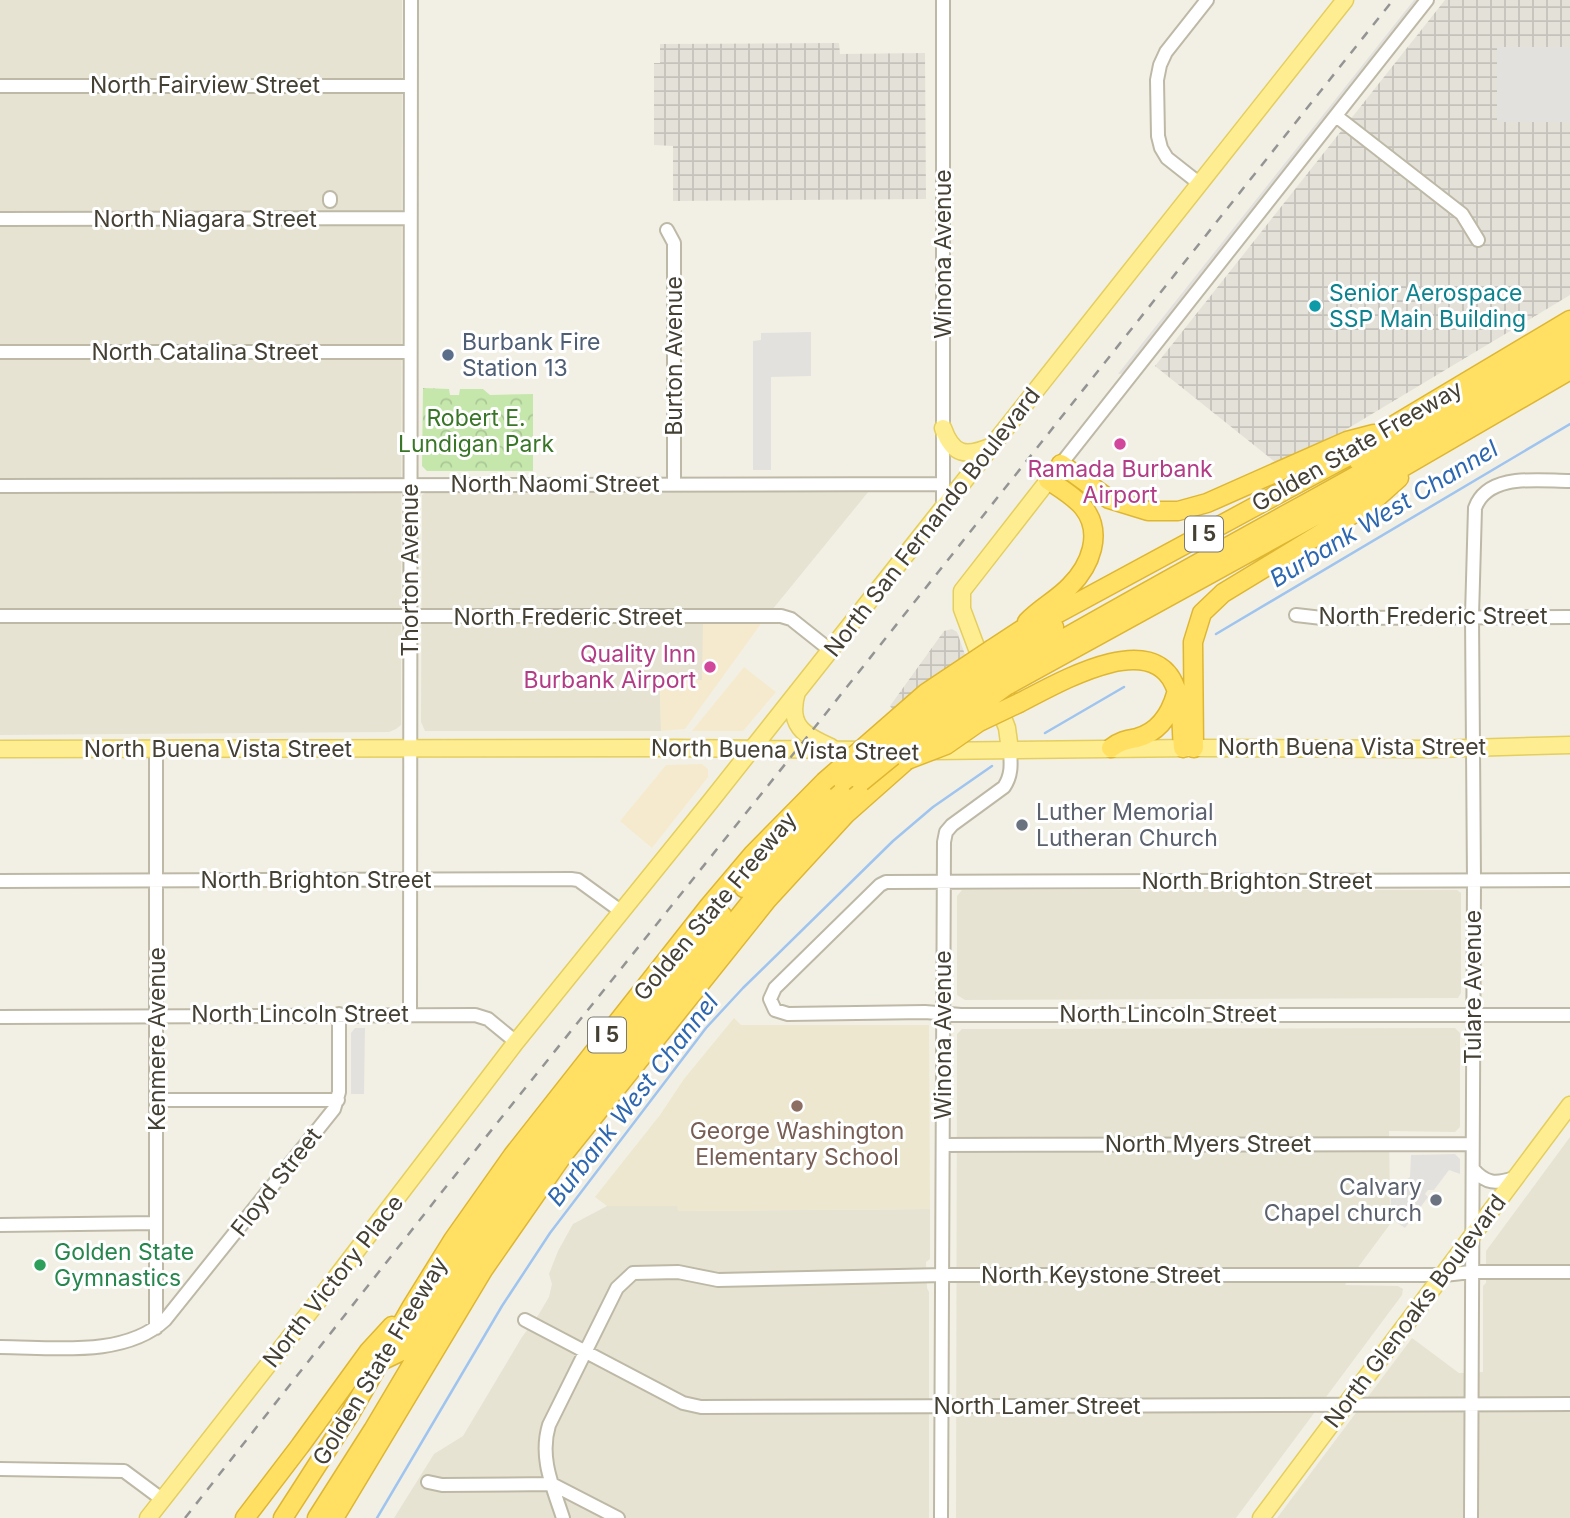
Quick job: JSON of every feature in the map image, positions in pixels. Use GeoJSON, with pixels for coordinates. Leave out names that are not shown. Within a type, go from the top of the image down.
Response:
{"type":"FeatureCollection","features":[{"type":"Feature","properties":{"kind":"highway","name":"Golden State Freeway"},"geometry":{"type":"LineString","coordinates":[[337,1518],[483,1270],[563,1155],[767,900],[818,842],[880,782],[907,760],[999,668],[1021,630],[1038,624],[1365,447],[1384,431],[1570,320]]}},
{"type":"Feature","properties":{"kind":"highway"},"geometry":{"type":"LineString","coordinates":[[999,668],[1042,634],[1357,464],[1570,338]]}},
{"type":"Feature","properties":{"kind":"highway"},"geometry":{"type":"LineString","coordinates":[[317,1518],[470,1267],[523,1187],[748,902],[852,782],[929,709],[999,668],[1091,622],[1335,489],[1570,355]]}},
{"type":"Feature","properties":{"kind":"highway","name":"Golden State Freeway"},"geometry":{"type":"LineString","coordinates":[[283,1518],[350,1415],[453,1240],[546,1112],[709,906],[754,854],[824,782],[926,693],[999,668],[1424,454],[1570,370]]}},
{"type":"Feature","properties":{"kind":"highway"},"geometry":{"type":"LineString","coordinates":[[1061,464],[1109,499],[1148,511],[1178,511],[1207,503],[1348,441],[1384,431]]}},
{"type":"Feature","properties":{"kind":"highway"},"geometry":{"type":"LineString","coordinates":[[1188,748],[1193,642],[1202,612],[1223,593],[1371,503],[1424,454]]}},
{"type":"Feature","properties":{"kind":"highway"},"geometry":{"type":"LineString","coordinates":[[1021,630],[1030,619],[1069,588],[1084,570],[1091,554],[1094,536],[1091,520],[1078,502],[1048,480]]}},
{"type":"Feature","properties":{"kind":"highway"},"geometry":{"type":"LineString","coordinates":[[907,760],[946,745],[979,722],[1092,668],[1129,659],[1154,662],[1168,674],[1177,691],[1188,748]]}},
{"type":"Feature","properties":{"kind":"highway"},"geometry":{"type":"LineString","coordinates":[[1111,748],[1121,741],[1153,731],[1171,709],[1177,691]]}},
{"type":"Feature","properties":{"kind":"highway"},"geometry":{"type":"LineString","coordinates":[[379,1362],[402,1352],[492,1210],[556,1122],[762,867],[821,802],[852,782]]}},
{"type":"Feature","properties":{"kind":"highway"},"geometry":{"type":"LineString","coordinates":[[245,1518],[369,1351],[412,1306]]}},
{"type":"Feature","properties":{"kind":"main road","name":"North San Fernando Boulevard"},"geometry":{"type":"LineString","coordinates":[[516,1042],[751,750],[1345,0]]}},
{"type":"Feature","properties":{"kind":"main road"},"geometry":{"type":"LineString","coordinates":[[943,428],[951,446],[962,453],[976,452],[992,446]]}},
{"type":"Feature","properties":{"kind":"main road"},"geometry":{"type":"LineString","coordinates":[[1048,480],[1061,464]]}},
{"type":"Feature","properties":{"kind":"main road","name":"Winona Avenue"},"geometry":{"type":"LineString","coordinates":[[1010,750],[1007,728],[962,609],[962,591],[1048,480]]}},
{"type":"Feature","properties":{"kind":"main road"},"geometry":{"type":"LineString","coordinates":[[797,691],[793,710],[798,727],[811,738],[840,750]]}},
{"type":"Feature","properties":{"kind":"main road","name":"North Buena Vista Street"},"geometry":{"type":"LineString","coordinates":[[0,749],[1010,750],[1474,748],[1570,745]]}},
{"type":"Feature","properties":{"kind":"main road","name":"North Victory Place"},"geometry":{"type":"LineString","coordinates":[[148,1518],[316,1306],[516,1042]]}},
{"type":"Feature","properties":{"kind":"main road","name":"North Glenoaks Boulevard"},"geometry":{"type":"LineString","coordinates":[[1261,1518],[1514,1178],[1568,1110]]}},
{"type":"Feature","properties":{"kind":"street","name":"Thorton Avenue"},"geometry":{"type":"LineString","coordinates":[[410,1013],[411,0]]}},
{"type":"Feature","properties":{"kind":"street","name":"Winona Avenue"},"geometry":{"type":"LineString","coordinates":[[943,0],[943,508]]}},
{"type":"Feature","properties":{"kind":"street"},"geometry":{"type":"LineString","coordinates":[[1200,184],[1167,158],[1161,148],[1158,136],[1157,80],[1166,52],[1207,0]]}},
{"type":"Feature","properties":{"kind":"street"},"geometry":{"type":"LineString","coordinates":[[1061,464],[1427,0]]}},
{"type":"Feature","properties":{"kind":"street","name":"North Fairview Street"},"geometry":{"type":"LineString","coordinates":[[0,86],[411,86]]}},
{"type":"Feature","properties":{"kind":"street"},"geometry":{"type":"LineString","coordinates":[[1336,116],[1462,214],[1478,240]]}},
{"type":"Feature","properties":{"kind":"street","name":"North Niagara Street"},"geometry":{"type":"LineString","coordinates":[[0,219],[410,218]]}},
{"type":"Feature","properties":{"kind":"street","name":"Burton Avenue"},"geometry":{"type":"LineString","coordinates":[[667,230],[674,243],[674,484]]}},
{"type":"Feature","properties":{"kind":"street","name":"North Catalina Street"},"geometry":{"type":"LineString","coordinates":[[0,352],[410,352]]}},
{"type":"Feature","properties":{"kind":"street","name":"Tulare Avenue"},"geometry":{"type":"LineString","coordinates":[[1471,1518],[1474,880],[1472,616],[1475,508],[1483,494],[1504,483],[1570,481]]}},
{"type":"Feature","properties":{"kind":"street","name":"North Naomi Street"},"geometry":{"type":"LineString","coordinates":[[0,486],[943,484]]}},
{"type":"Feature","properties":{"kind":"street","name":"North Frederic Street"},"geometry":{"type":"LineString","coordinates":[[1296,615],[1322,618],[1570,617]]}},
{"type":"Feature","properties":{"kind":"street","name":"North Frederic Street"},"geometry":{"type":"LineString","coordinates":[[0,616],[781,616],[791,619],[830,650]]}},
{"type":"Feature","properties":{"kind":"street","name":"Kenmere Avenue"},"geometry":{"type":"LineString","coordinates":[[156,750],[156,1328]]}},
{"type":"Feature","properties":{"kind":"street","name":"Winona Avenue"},"geometry":{"type":"LineString","coordinates":[[941,1518],[946,832],[1004,788],[1011,770],[1010,750]]}},
{"type":"Feature","properties":{"kind":"street","name":"North Brighton Street"},"geometry":{"type":"LineString","coordinates":[[0,881],[571,879],[578,880],[622,912]]}},
{"type":"Feature","properties":{"kind":"street","name":"North Brighton Street"},"geometry":{"type":"LineString","coordinates":[[771,1003],[775,988],[886,882],[1570,880]]}},
{"type":"Feature","properties":{"kind":"street","name":"North Lincoln Street"},"geometry":{"type":"LineString","coordinates":[[771,1003],[780,1013],[788,1014],[1570,1015]]}},
{"type":"Feature","properties":{"kind":"street"},"geometry":{"type":"LineString","coordinates":[[156,1100],[338,1100],[339,1014]]}},
{"type":"Feature","properties":{"kind":"street","name":"North Lincoln Street"},"geometry":{"type":"LineString","coordinates":[[0,1017],[475,1014],[488,1019],[516,1042]]}},
{"type":"Feature","properties":{"kind":"street","name":"Floyd Street"},"geometry":{"type":"LineString","coordinates":[[156,1328],[174,1311],[328,1117],[338,1100]]}},
{"type":"Feature","properties":{"kind":"street","name":"North Myers Street"},"geometry":{"type":"LineString","coordinates":[[943,1145],[1472,1144]]}},
{"type":"Feature","properties":{"kind":"street"},"geometry":{"type":"LineString","coordinates":[[1473,1169],[1484,1180],[1491,1182],[1514,1178]]}},
{"type":"Feature","properties":{"kind":"street"},"geometry":{"type":"LineString","coordinates":[[0,1224],[156,1223]]}},
{"type":"Feature","properties":{"kind":"street","name":"North Keystone Street"},"geometry":{"type":"LineString","coordinates":[[586,1352],[617,1288],[632,1273],[678,1272],[718,1280],[943,1275],[1444,1275],[1471,1272],[1570,1272]]}},
{"type":"Feature","properties":{"kind":"street","name":"North Lamer Street"},"geometry":{"type":"LineString","coordinates":[[525,1320],[683,1403],[701,1408],[1570,1404]]}},
{"type":"Feature","properties":{"kind":"street"},"geometry":{"type":"LineString","coordinates":[[0,1347],[110,1345],[129,1341],[156,1328]]}},
{"type":"Feature","properties":{"kind":"street"},"geometry":{"type":"LineString","coordinates":[[563,1518],[544,1454],[544,1441],[586,1352]]}},
{"type":"Feature","properties":{"kind":"street"},"geometry":{"type":"LineString","coordinates":[[0,1469],[124,1471],[163,1500]]}},
{"type":"Feature","properties":{"kind":"street"},"geometry":{"type":"LineString","coordinates":[[428,1482],[442,1485],[552,1484],[618,1518]]}},
{"type":"Feature","properties":{"kind":"shaded area"},"geometry":{"type":"Polygon","coordinates":[[[0,0],[402,0],[401,725],[396,729],[389,732],[0,735],[0,0]]]}},
{"type":"Feature","properties":{"kind":"shaded area"},"geometry":{"type":"Polygon","coordinates":[[[1414,0],[1425,0],[1129,373],[1118,374],[1414,0]]]}},
{"type":"Feature","properties":{"kind":"shaded area"},"geometry":{"type":"Polygon","coordinates":[[[1445,0],[1570,0],[1570,295],[1327,441],[1275,462],[1155,366],[1445,0]]]}},
{"type":"Feature","properties":{"kind":"shaded area"},"geometry":{"type":"Polygon","coordinates":[[[839,43],[840,54],[925,53],[926,199],[673,201],[673,146],[654,145],[654,63],[660,63],[660,44],[839,43]]]}},
{"type":"Feature","properties":{"kind":"shaded area"},"geometry":{"type":"Polygon","coordinates":[[[1497,47],[1570,47],[1570,122],[1497,122],[1497,47]]]}},
{"type":"Feature","properties":{"kind":"shaded area"},"geometry":{"type":"Polygon","coordinates":[[[811,332],[811,376],[771,377],[771,470],[753,470],[753,341],[761,340],[761,333],[811,332]]]}},
{"type":"Feature","properties":{"kind":"shaded area"},"geometry":{"type":"Polygon","coordinates":[[[430,490],[869,491],[763,621],[702,680],[660,680],[661,731],[425,731],[421,722],[422,495],[430,490]]]}},
{"type":"Feature","properties":{"kind":"shaded area"},"geometry":{"type":"Polygon","coordinates":[[[763,621],[685,729],[661,731],[660,680],[702,680],[703,622],[763,621]]]}},
{"type":"Feature","properties":{"kind":"shaded area"},"geometry":{"type":"Polygon","coordinates":[[[952,629],[957,632],[983,706],[908,728],[890,706],[944,631],[952,629]]]}},
{"type":"Feature","properties":{"kind":"shaded area"},"geometry":{"type":"Polygon","coordinates":[[[744,667],[776,692],[743,731],[692,731],[744,667]]]}},
{"type":"Feature","properties":{"kind":"shaded area"},"geometry":{"type":"Polygon","coordinates":[[[702,764],[708,769],[708,777],[652,848],[620,821],[666,765],[702,764]]]}},
{"type":"Feature","properties":{"kind":"shaded area"},"geometry":{"type":"Polygon","coordinates":[[[962,890],[1457,890],[1461,893],[1461,993],[1458,998],[965,1000],[957,995],[957,896],[962,890]]]}},
{"type":"Feature","properties":{"kind":"shaded area","name":"George Washington Elementary School"},"geometry":{"type":"Polygon","coordinates":[[[734,1018],[741,1025],[929,1025],[930,1209],[678,1211],[677,1206],[607,1206],[595,1197],[734,1018]]]}},
{"type":"Feature","properties":{"kind":"shaded area"},"geometry":{"type":"Polygon","coordinates":[[[355,1028],[365,1028],[364,1094],[351,1094],[351,1033],[355,1028]]]}},
{"type":"Feature","properties":{"kind":"shaded area"},"geometry":{"type":"Polygon","coordinates":[[[1455,1028],[1460,1033],[1460,1127],[1455,1132],[1389,1131],[1390,1207],[1402,1208],[1345,1285],[1398,1286],[1403,1289],[1402,1295],[1236,1518],[956,1518],[957,1034],[962,1029],[1455,1028]]]}},
{"type":"Feature","properties":{"kind":"shaded area"},"geometry":{"type":"Polygon","coordinates":[[[1570,1137],[1570,1518],[1277,1518],[1412,1338],[1459,1373],[1483,1372],[1483,1286],[1486,1283],[1486,1251],[1570,1137]]]}},
{"type":"Feature","properties":{"kind":"shaded area"},"geometry":{"type":"Polygon","coordinates":[[[1455,1154],[1460,1159],[1460,1174],[1449,1170],[1434,1190],[1428,1190],[1425,1194],[1428,1197],[1405,1228],[1393,1220],[1402,1208],[1391,1207],[1390,1182],[1398,1185],[1410,1177],[1411,1155],[1455,1154]]]}},
{"type":"Feature","properties":{"kind":"shaded area"},"geometry":{"type":"Polygon","coordinates":[[[607,1206],[678,1206],[678,1211],[930,1209],[930,1259],[926,1262],[929,1292],[929,1518],[394,1518],[434,1454],[463,1436],[522,1337],[539,1314],[549,1297],[552,1284],[549,1274],[573,1224],[607,1206]]]}},
{"type":"Feature","properties":{"kind":"green space","name":"Robert E. Lundigan Park"},"geometry":{"type":"Polygon","coordinates":[[[423,388],[449,389],[450,395],[459,395],[460,389],[483,389],[490,395],[533,394],[533,471],[427,471],[422,466],[423,388]]]}},
{"type":"Feature","properties":{"kind":"waterway","name":"Burbank West Channel"},"geometry":{"type":"LineString","coordinates":[[1216,634],[1570,424]]}},
{"type":"Feature","properties":{"kind":"waterway","name":"Burbank West Channel"},"geometry":{"type":"LineString","coordinates":[[1045,733],[1124,687]]}},
{"type":"Feature","properties":{"kind":"waterway","name":"Burbank West Channel"},"geometry":{"type":"LineString","coordinates":[[377,1518],[502,1306],[550,1233],[706,1028],[743,988],[893,841],[933,807],[992,766]]}},
{"type":"Feature","properties":{"kind":"railway"},"geometry":{"type":"LineString","coordinates":[[185,1518],[1393,0]]}},
{"type":"Feature","properties":{"kind":"place","name":"Senior Aerospace SSP Main Building"},"geometry":{"type":"Point","coordinates":[1315,306]}},
{"type":"Feature","properties":{"kind":"place","name":"Burbank Fire Station 13"},"geometry":{"type":"Point","coordinates":[448,355]}},
{"type":"Feature","properties":{"kind":"place","name":"Ramada Burbank Airport"},"geometry":{"type":"Point","coordinates":[1120,444]}},
{"type":"Feature","properties":{"kind":"place","name":"Quality Inn Burbank Airport"},"geometry":{"type":"Point","coordinates":[710,667]}},
{"type":"Feature","properties":{"kind":"place","name":"Luther Memorial Lutheran Church"},"geometry":{"type":"Point","coordinates":[1022,825]}},
{"type":"Feature","properties":{"kind":"place","name":"George Washington Elementary School"},"geometry":{"type":"Point","coordinates":[797,1106]}},
{"type":"Feature","properties":{"kind":"place","name":"Calvary Chapel church"},"geometry":{"type":"Point","coordinates":[1436,1200]}},
{"type":"Feature","properties":{"kind":"place","name":"Golden State Gymnastics"},"geometry":{"type":"Point","coordinates":[40,1265]}}]}
